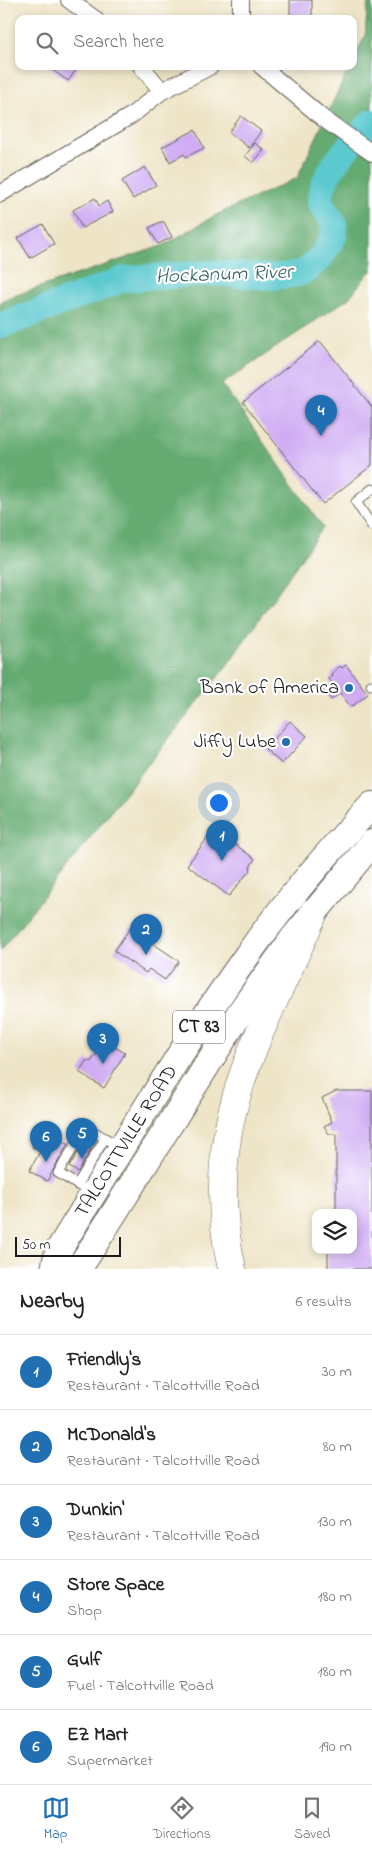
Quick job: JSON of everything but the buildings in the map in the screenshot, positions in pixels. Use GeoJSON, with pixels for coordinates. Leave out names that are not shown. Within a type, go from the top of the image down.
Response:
{"type":"FeatureCollection","features":[{"type":"Feature","properties":{"kind":"highway"},"geometry":{"type":"LineString","coordinates":[[232,1269],[226,1242],[222,1194],[224,1158],[231,1112],[253,1046],[314,912]]}},
{"type":"Feature","properties":{"kind":"main road","name":"TALCOTTVILLE ROAD"},"geometry":{"type":"LineString","coordinates":[[54,1269],[58,1251],[76,1224],[86,1190],[114,1143],[293,896],[372,805]]}},
{"type":"Feature","properties":{"kind":"main road","name":"TALCOTTVILLE ROAD"},"geometry":{"type":"LineString","coordinates":[[74,1269],[83,1262],[242,1011],[314,912],[372,843]]}},
{"type":"Feature","properties":{"kind":"main road"},"geometry":{"type":"LineString","coordinates":[[230,981],[237,994],[242,1011]]}},
{"type":"Feature","properties":{"kind":"main road"},"geometry":{"type":"LineString","coordinates":[[76,1224],[84,1238],[94,1245]]}},
{"type":"Feature","properties":{"kind":"street"},"geometry":{"type":"LineString","coordinates":[[69,0],[90,15]]}},
{"type":"Feature","properties":{"kind":"street"},"geometry":{"type":"LineString","coordinates":[[241,0],[241,15]]}},
{"type":"Feature","properties":{"kind":"street"},"geometry":{"type":"LineString","coordinates":[[144,70],[162,91]]}},
{"type":"Feature","properties":{"kind":"street"},"geometry":{"type":"LineString","coordinates":[[0,194],[132,115],[162,91],[203,70]]}},
{"type":"Feature","properties":{"kind":"street"},"geometry":{"type":"LineString","coordinates":[[266,70],[325,120],[372,153]]}},
{"type":"Feature","properties":{"kind":"lane"},"geometry":{"type":"LineString","coordinates":[[372,489],[356,502],[372,526]]}},
{"type":"Feature","properties":{"kind":"lane"},"geometry":{"type":"LineString","coordinates":[[86,1190],[58,1173],[86,1126],[114,1143]]}},
{"type":"Feature","properties":{"kind":"green space"},"geometry":{"type":"Polygon","coordinates":[[[368,0],[372,0],[372,272],[370,271],[349,298],[222,384],[323,527],[228,664],[0,951],[0,303],[5,299],[164,245],[214,216],[297,178],[348,70],[357,70],[357,52],[365,36],[368,0]]]}},
{"type":"Feature","properties":{"kind":"waterway","name":"Hockanum River"},"geometry":{"type":"LineString","coordinates":[[0,326],[124,279],[212,273],[273,277],[299,274],[308,269],[321,257],[334,236],[334,224],[320,202],[325,180],[339,159],[372,122]]}},
{"type":"Feature","properties":{"kind":"place","name":"Store Space"},"geometry":{"type":"Point","coordinates":[321,436]}},
{"type":"Feature","properties":{"kind":"place","name":"Bank of America"},"geometry":{"type":"Point","coordinates":[349,688]}},
{"type":"Feature","properties":{"kind":"place","name":"Jiffy Lube"},"geometry":{"type":"Point","coordinates":[286,742]}},
{"type":"Feature","properties":{"kind":"place","name":"Friendly's"},"geometry":{"type":"Point","coordinates":[222,861]}},
{"type":"Feature","properties":{"kind":"place","name":"McDonald's"},"geometry":{"type":"Point","coordinates":[146,955]}},
{"type":"Feature","properties":{"kind":"place","name":"Dunkin'"},"geometry":{"type":"Point","coordinates":[103,1064]}},
{"type":"Feature","properties":{"kind":"place","name":"Gulf"},"geometry":{"type":"Point","coordinates":[82,1159]}},
{"type":"Feature","properties":{"kind":"place","name":"EZ Mart"},"geometry":{"type":"Point","coordinates":[46,1162]}}]}
